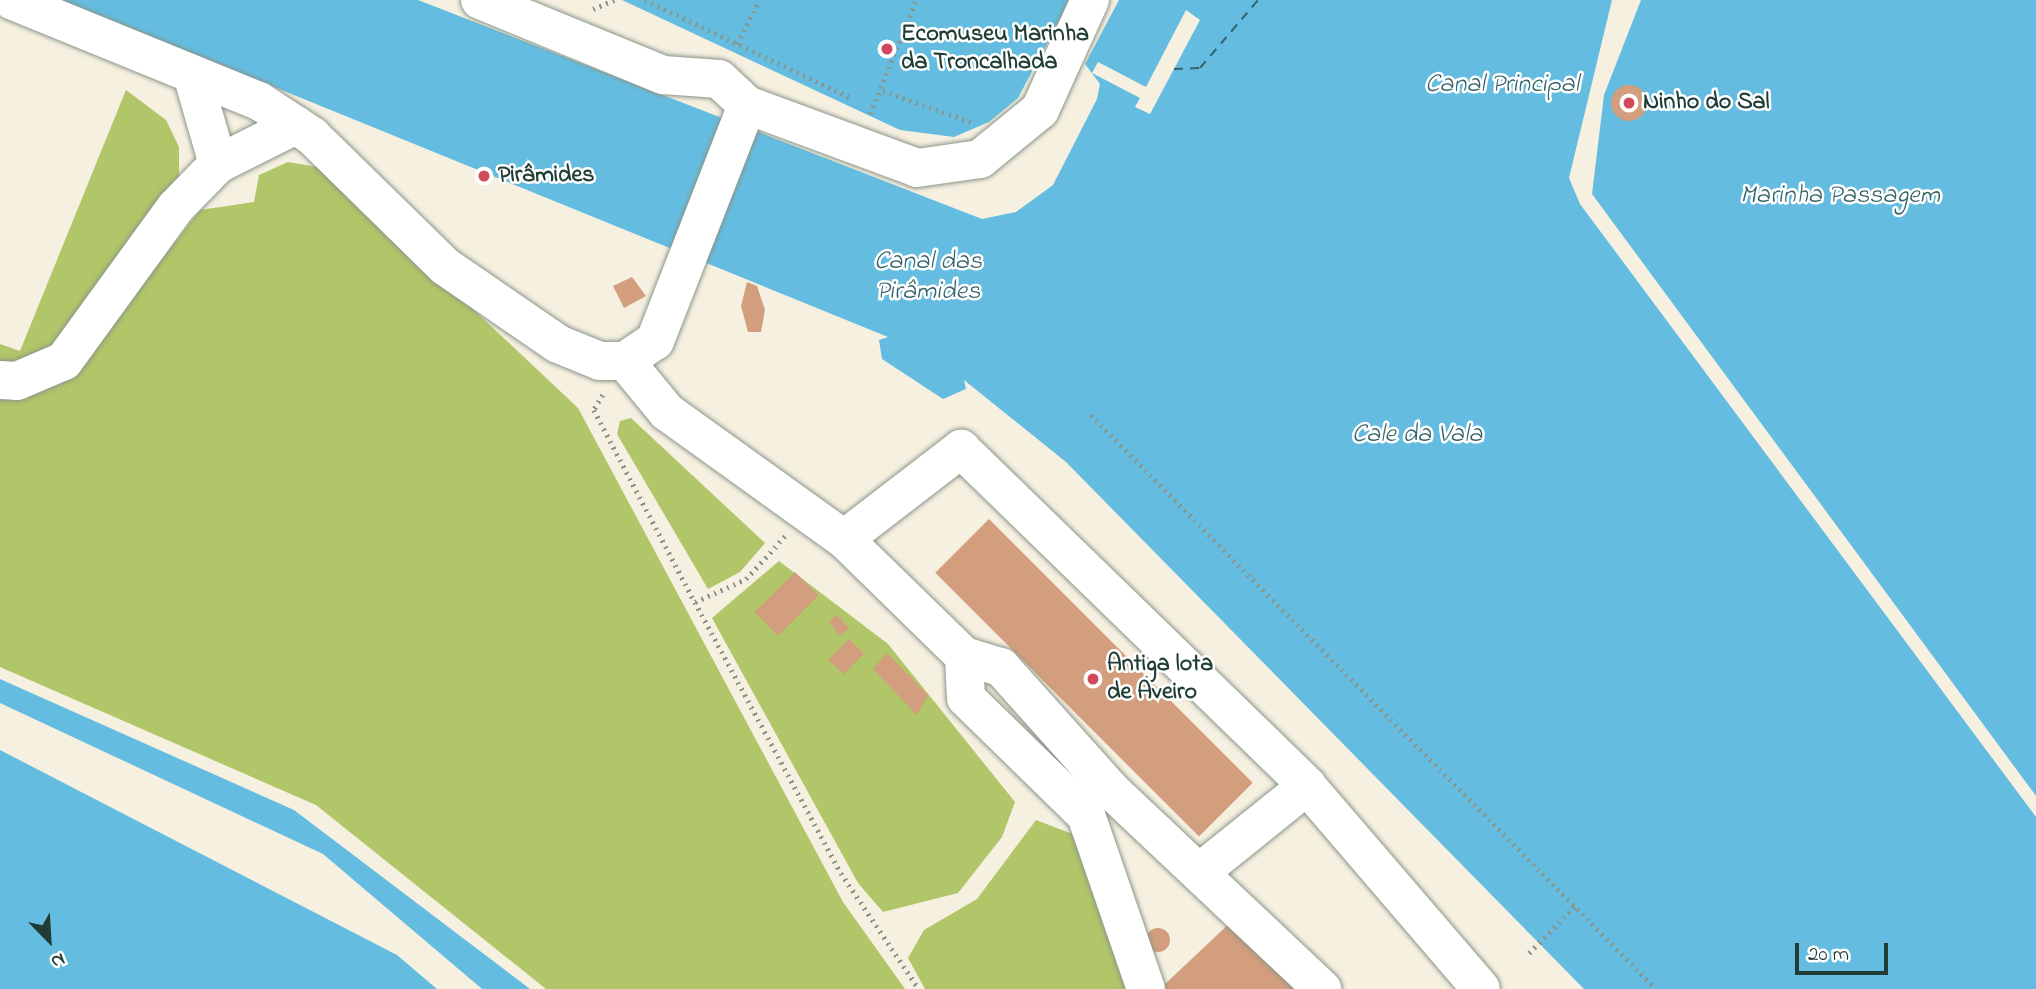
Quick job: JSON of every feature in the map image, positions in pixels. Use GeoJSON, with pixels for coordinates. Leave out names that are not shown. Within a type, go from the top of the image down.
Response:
{"type":"FeatureCollection","features":[{"type":"Feature","properties":{"kind":"street"},"geometry":{"type":"LineString","coordinates":[[11,0],[259,101],[296,125],[446,267],[558,344],[600,361],[625,361],[655,341],[744,114]]}},
{"type":"Feature","properties":{"kind":"street"},"geometry":{"type":"LineString","coordinates":[[480,0],[663,75],[719,79],[744,114],[917,169],[979,143],[1040,110],[1090,0]]}},
{"type":"Feature","properties":{"kind":"street"},"geometry":{"type":"LineString","coordinates":[[191,74],[218,164]]}},
{"type":"Feature","properties":{"kind":"street"},"geometry":{"type":"LineString","coordinates":[[0,380],[17,382],[64,361],[176,207],[218,164],[296,125]]}},
{"type":"Feature","properties":{"kind":"street"},"geometry":{"type":"LineString","coordinates":[[625,361],[667,412],[844,539],[964,656],[1001,667],[1099,802],[1200,872],[1322,989]]}},
{"type":"Feature","properties":{"kind":"street"},"geometry":{"type":"LineString","coordinates":[[844,539],[961,449],[1307,786],[1481,989]]}},
{"type":"Feature","properties":{"kind":"street"},"geometry":{"type":"LineString","coordinates":[[1200,872],[1307,786]]}},
{"type":"Feature","properties":{"kind":"street"},"geometry":{"type":"LineString","coordinates":[[1099,802],[1146,989]]}},
{"type":"Feature","properties":{"kind":"path"},"geometry":{"type":"LineString","coordinates":[[645,0],[849,97]]}},
{"type":"Feature","properties":{"kind":"path"},"geometry":{"type":"LineString","coordinates":[[737,44],[759,0]]}},
{"type":"Feature","properties":{"kind":"path"},"geometry":{"type":"LineString","coordinates":[[916,0],[895,40],[883,92],[961,115],[979,143]]}},
{"type":"Feature","properties":{"kind":"path"},"geometry":{"type":"LineString","coordinates":[[625,361],[594,410],[841,873],[919,989]]}},
{"type":"Feature","properties":{"kind":"path"},"geometry":{"type":"LineString","coordinates":[[1091,415],[1656,989]]}},
{"type":"Feature","properties":{"kind":"path"},"geometry":{"type":"LineString","coordinates":[[695,602],[746,579],[806,513]]}},
{"type":"Feature","properties":{"kind":"path"},"geometry":{"type":"LineString","coordinates":[[1529,953],[1575,906]]}},
{"type":"Feature","properties":{"kind":"green space"},"geometry":{"type":"Polygon","coordinates":[[[126,90],[166,120],[179,147],[179,179],[64,342],[0,368],[0,344],[20,351],[126,90]]]}},
{"type":"Feature","properties":{"kind":"green space"},"geometry":{"type":"Polygon","coordinates":[[[288,162],[323,168],[578,408],[843,902],[905,989],[546,989],[316,805],[0,667],[0,389],[108,329],[200,210],[254,202],[259,175],[288,162]]]}},
{"type":"Feature","properties":{"kind":"green space"},"geometry":{"type":"Polygon","coordinates":[[[631,418],[765,543],[740,572],[708,589],[617,434],[620,421],[631,418]]]}},
{"type":"Feature","properties":{"kind":"green space"},"geometry":{"type":"Polygon","coordinates":[[[779,561],[888,644],[1015,802],[1002,837],[958,893],[883,912],[858,883],[712,618],[779,561]]]}},
{"type":"Feature","properties":{"kind":"green space"},"geometry":{"type":"Polygon","coordinates":[[[1036,820],[1075,835],[1134,989],[925,989],[908,958],[924,930],[977,899],[1036,820]]]}},
{"type":"Feature","properties":{"kind":"water","name":"Cale da Vala"},"geometry":{"type":"Polygon","coordinates":[[[61,0],[418,0],[982,219],[1016,212],[1053,185],[1097,99],[1100,84],[1085,64],[1119,0],[1612,0],[1569,178],[1580,204],[2036,817],[2036,989],[1584,989],[1066,462],[964,380],[966,389],[943,399],[882,359],[879,340],[888,337],[61,0]]]}},
{"type":"Feature","properties":{"kind":"water","name":"Ecomuseu Marinha da Troncalhada"},"geometry":{"type":"Polygon","coordinates":[[[622,0],[1070,0],[1018,98],[989,122],[954,137],[900,130],[622,0]]]}},
{"type":"Feature","properties":{"kind":"water","name":"Marinha Passagem"},"geometry":{"type":"Polygon","coordinates":[[[1641,0],[2036,0],[2036,796],[1592,194],[1604,95],[1641,0]]]}},
{"type":"Feature","properties":{"kind":"water"},"geometry":{"type":"Polygon","coordinates":[[[0,679],[294,810],[530,989],[482,989],[323,854],[0,703],[0,679]]]}},
{"type":"Feature","properties":{"kind":"water"},"geometry":{"type":"Polygon","coordinates":[[[0,750],[397,955],[437,989],[0,989],[0,750]]]}},
{"type":"Feature","properties":{"kind":"pier"},"geometry":{"type":"Polygon","coordinates":[[[1186,10],[1200,20],[1150,114],[1135,107],[1140,98],[1092,73],[1098,62],[1146,87],[1186,10]]]}},
{"type":"Feature","properties":{"kind":"building","name":"Ninho do Sal"},"geometry":{"type":"Polygon","coordinates":[[[1629,85],[1642,90],[1647,103],[1642,116],[1629,121],[1616,116],[1611,103],[1616,90],[1629,85]]]}},
{"type":"Feature","properties":{"kind":"building"},"geometry":{"type":"Polygon","coordinates":[[[632,277],[646,296],[624,308],[613,286],[632,277]]]}},
{"type":"Feature","properties":{"kind":"building"},"geometry":{"type":"Polygon","coordinates":[[[747,282],[757,286],[765,310],[761,332],[748,332],[741,306],[747,282]]]}},
{"type":"Feature","properties":{"kind":"building","name":"Antiga lota de Aveiro"},"geometry":{"type":"Polygon","coordinates":[[[989,519],[1253,783],[1199,836],[935,573],[989,519]]]}},
{"type":"Feature","properties":{"kind":"building"},"geometry":{"type":"Polygon","coordinates":[[[795,572],[818,595],[778,636],[755,612],[795,572]]]}},
{"type":"Feature","properties":{"kind":"building"},"geometry":{"type":"Polygon","coordinates":[[[837,615],[849,629],[841,636],[829,622],[837,615]]]}},
{"type":"Feature","properties":{"kind":"building"},"geometry":{"type":"Polygon","coordinates":[[[849,639],[864,654],[843,674],[828,660],[849,639]]]}},
{"type":"Feature","properties":{"kind":"building"},"geometry":{"type":"Polygon","coordinates":[[[887,653],[928,695],[917,715],[873,669],[887,653]]]}},
{"type":"Feature","properties":{"kind":"building"},"geometry":{"type":"Polygon","coordinates":[[[1234,919],[1300,989],[1166,989],[1163,986],[1234,919]]]}},
{"type":"Feature","properties":{"kind":"building"},"geometry":{"type":"Polygon","coordinates":[[[1158,928],[1167,931],[1170,940],[1167,949],[1158,952],[1149,949],[1146,940],[1149,931],[1158,928]]]}},
{"type":"Feature","properties":{"kind":"ferry route"},"geometry":{"type":"LineString","coordinates":[[1174,69],[1200,68],[1258,0]]}},
{"type":"Feature","properties":{"kind":"place","name":"Ecomuseu Marinha da Troncalhada"},"geometry":{"type":"Point","coordinates":[887,49]}},
{"type":"Feature","properties":{"kind":"place","name":"Ninho do Sal"},"geometry":{"type":"Point","coordinates":[1629,103]}},
{"type":"Feature","properties":{"kind":"place","name":"Pirâmides"},"geometry":{"type":"Point","coordinates":[484,176]}},
{"type":"Feature","properties":{"kind":"place","name":"Antiga lota de Aveiro"},"geometry":{"type":"Point","coordinates":[1093,679]}},
{"type":"Feature","properties":{"kind":"water label","name":"Canal Principal"},"geometry":{"type":"Point","coordinates":[1502,86]}},
{"type":"Feature","properties":{"kind":"water label","name":"Canal das Pirâmides"},"geometry":{"type":"Point","coordinates":[928,278]}}]}
